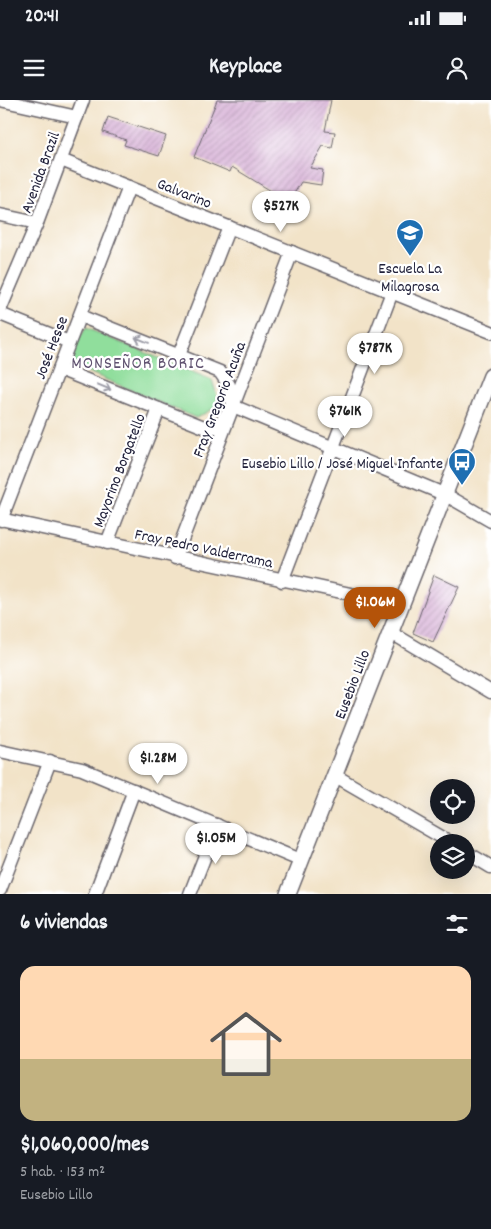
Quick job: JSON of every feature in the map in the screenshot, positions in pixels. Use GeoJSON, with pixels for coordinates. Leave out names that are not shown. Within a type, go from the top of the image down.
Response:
{"type":"FeatureCollection","features":[{"type":"Feature","properties":{"kind":"street"},"geometry":{"type":"LineString","coordinates":[[0,100],[77,117]]}},
{"type":"Feature","properties":{"kind":"street","name":"Avenida Brazil"},"geometry":{"type":"LineString","coordinates":[[0,310],[37,223],[83,100]]}},
{"type":"Feature","properties":{"kind":"street","name":"Galvarino"},"geometry":{"type":"LineString","coordinates":[[61,160],[491,332]]}},
{"type":"Feature","properties":{"kind":"street","name":"José Hesse"},"geometry":{"type":"LineString","coordinates":[[0,520],[130,187]]}},
{"type":"Feature","properties":{"kind":"street"},"geometry":{"type":"LineString","coordinates":[[0,215],[37,223]]}},
{"type":"Feature","properties":{"kind":"street"},"geometry":{"type":"LineString","coordinates":[[178,355],[229,227]]}},
{"type":"Feature","properties":{"kind":"street","name":"Fray Gregorio Acuña"},"geometry":{"type":"LineString","coordinates":[[175,558],[292,252]]}},
{"type":"Feature","properties":{"kind":"street"},"geometry":{"type":"LineString","coordinates":[[282,581],[392,292]]}},
{"type":"Feature","properties":{"kind":"street"},"geometry":{"type":"LineString","coordinates":[[0,314],[69,342]]}},
{"type":"Feature","properties":{"kind":"street"},"geometry":{"type":"LineString","coordinates":[[59,369],[204,427],[216,427],[233,406],[229,385],[220,372],[80,316]]}},
{"type":"Feature","properties":{"kind":"street","name":"Eusebio Lillo"},"geometry":{"type":"LineString","coordinates":[[288,894],[390,632],[446,495],[491,376]]}},
{"type":"Feature","properties":{"kind":"street"},"geometry":{"type":"LineString","coordinates":[[233,406],[446,495],[491,521]]}},
{"type":"Feature","properties":{"kind":"street","name":"Mayorino Borgatello"},"geometry":{"type":"LineString","coordinates":[[107,543],[160,409]]}},
{"type":"Feature","properties":{"kind":"street","name":"Fray Pedro Valderrama"},"geometry":{"type":"LineString","coordinates":[[0,520],[402,606]]}},
{"type":"Feature","properties":{"kind":"street"},"geometry":{"type":"LineString","coordinates":[[390,632],[491,692]]}},
{"type":"Feature","properties":{"kind":"street"},"geometry":{"type":"LineString","coordinates":[[0,751],[82,769],[302,861]]}},
{"type":"Feature","properties":{"kind":"street"},"geometry":{"type":"LineString","coordinates":[[0,890],[50,761]]}},
{"type":"Feature","properties":{"kind":"street"},"geometry":{"type":"LineString","coordinates":[[334,776],[436,834]]}},
{"type":"Feature","properties":{"kind":"street"},"geometry":{"type":"LineString","coordinates":[[95,894],[134,790]]}},
{"type":"Feature","properties":{"kind":"street"},"geometry":{"type":"LineString","coordinates":[[190,894],[217,825]]}},
{"type":"Feature","properties":{"kind":"street"},"geometry":{"type":"LineString","coordinates":[[475,857],[491,866]]}},
{"type":"Feature","properties":{"kind":"green space"},"geometry":{"type":"Polygon","coordinates":[[[86,328],[212,380],[220,405],[196,418],[72,365],[74,346],[86,328]]]}},
{"type":"Feature","properties":{"kind":"building"},"geometry":{"type":"Polygon","coordinates":[[[217,100],[331,100],[325,131],[335,132],[332,148],[323,146],[310,168],[323,170],[321,185],[301,182],[289,202],[232,167],[230,172],[194,157],[217,100]]]}},
{"type":"Feature","properties":{"kind":"building"},"geometry":{"type":"Polygon","coordinates":[[[108,117],[166,136],[159,156],[124,145],[126,140],[103,132],[108,117]]]}},
{"type":"Feature","properties":{"kind":"building"},"geometry":{"type":"Polygon","coordinates":[[[434,575],[459,587],[433,642],[413,633],[434,575]]]}},
{"type":"Feature","properties":{"kind":"place","name":"Escuela La Milagrosa"},"geometry":{"type":"Point","coordinates":[410,257]}},
{"type":"Feature","properties":{"kind":"place","name":"Eusebio Lillo / José Miguel Infante"},"geometry":{"type":"Point","coordinates":[462,486]}},
{"type":"Feature","properties":{"kind":"district","name":"MONSEÑOR BORIC"},"geometry":{"type":"Point","coordinates":[138,362]}}]}
